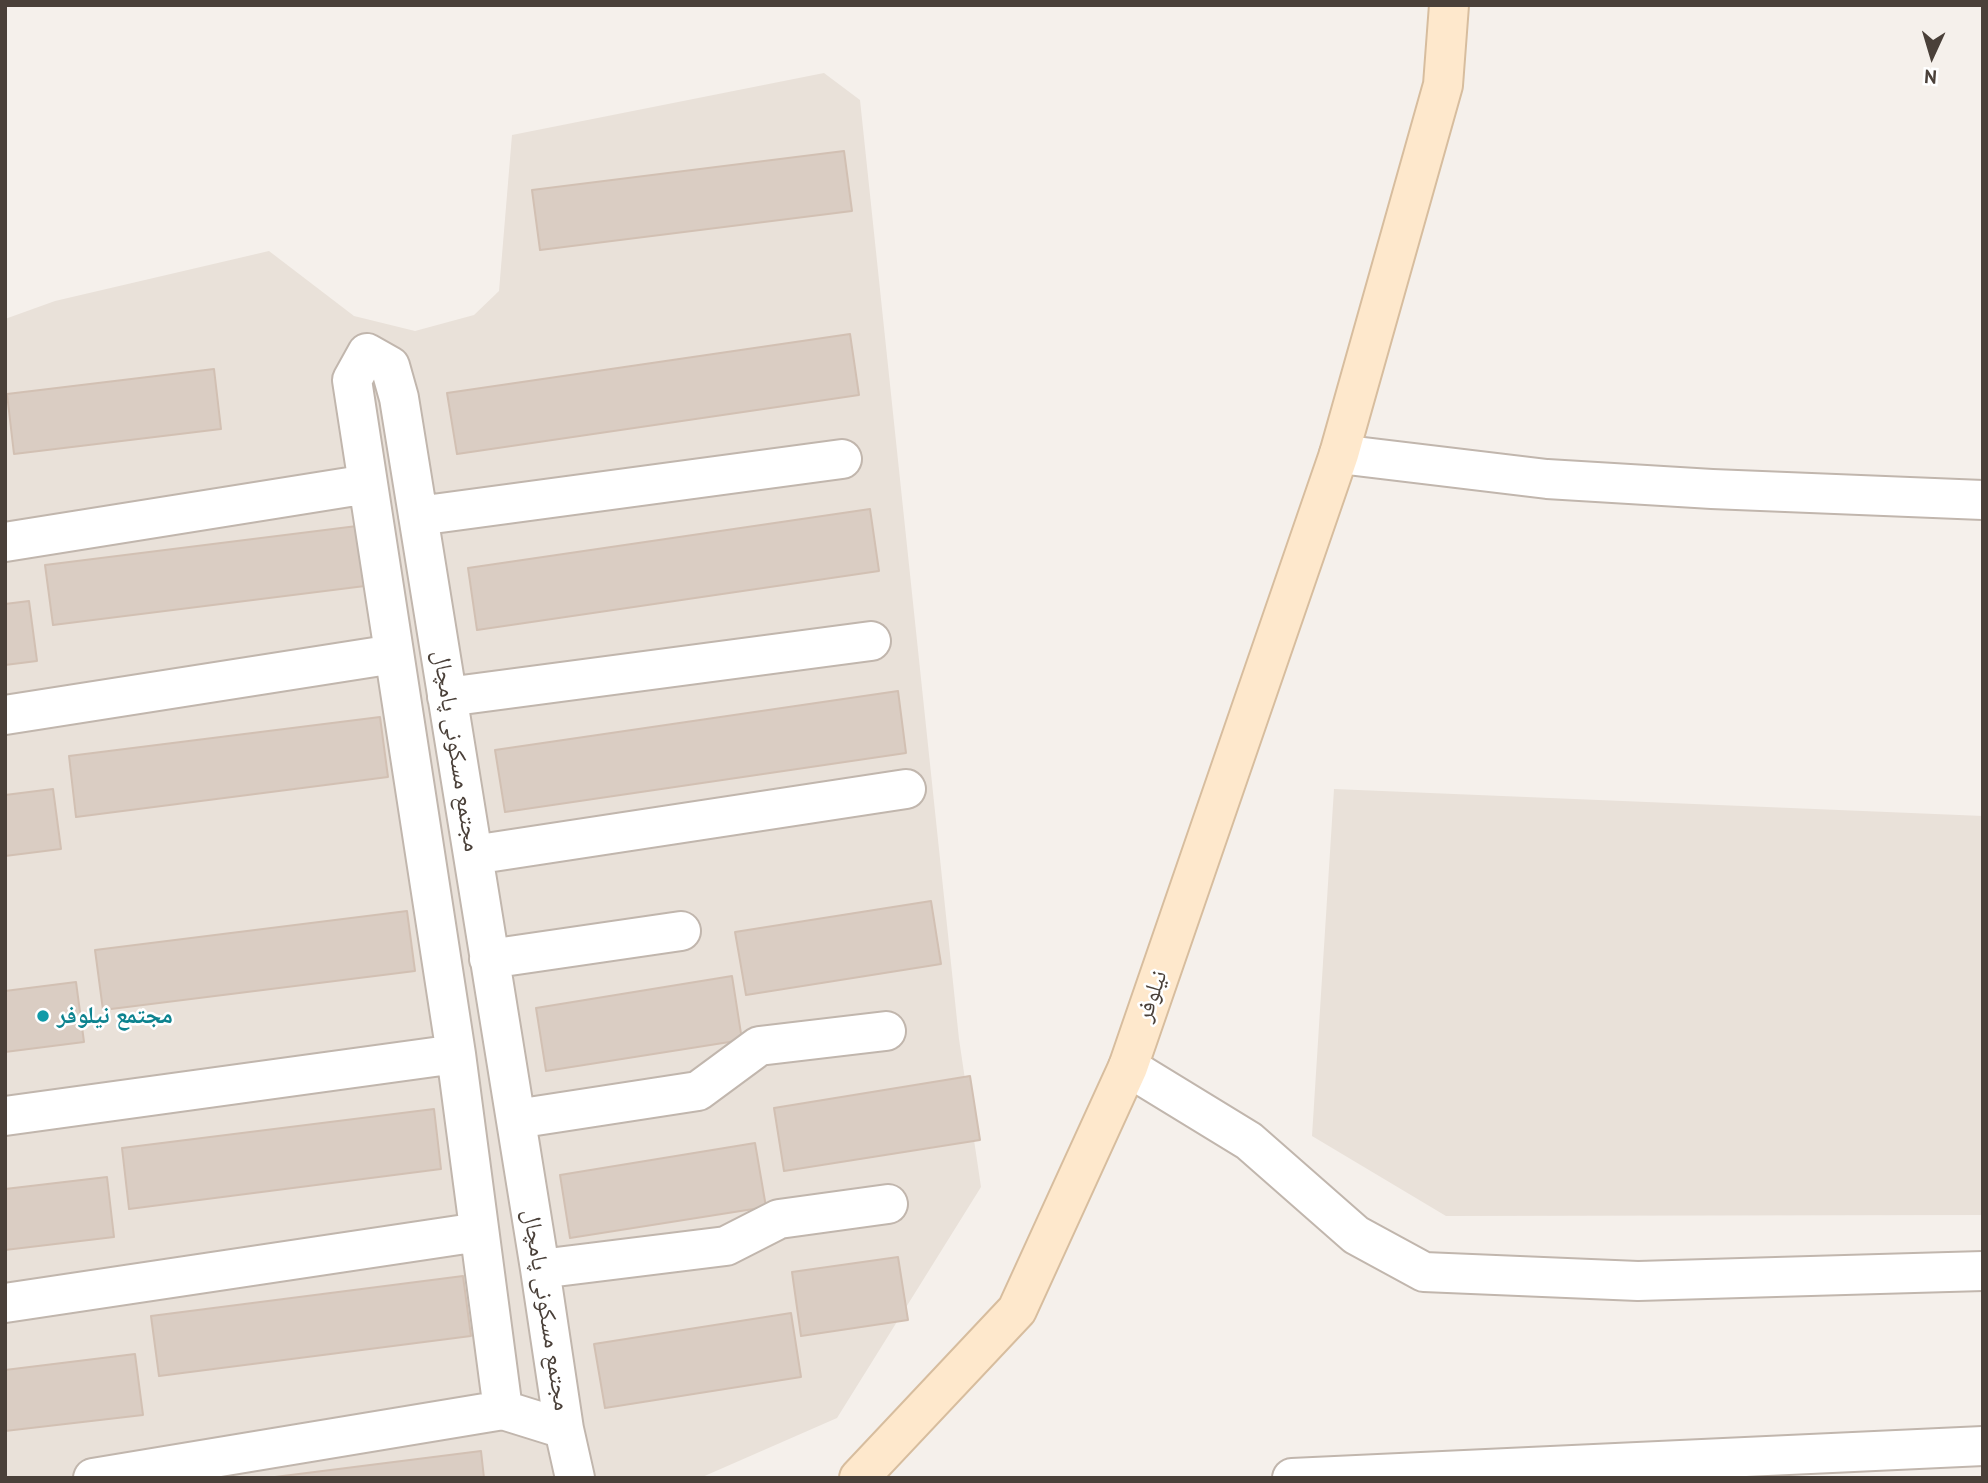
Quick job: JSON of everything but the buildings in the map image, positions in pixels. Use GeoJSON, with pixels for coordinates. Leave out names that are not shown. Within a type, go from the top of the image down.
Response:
{"type":"FeatureCollection","features":[{"type":"Feature","properties":{"kind":"main road","name":"نیلوفر"},"geometry":{"type":"LineString","coordinates":[[859,1478],[1017,1310],[1128,1067],[1339,454],[1443,85],[1450,5]]}},
{"type":"Feature","properties":{"kind":"street","name":"مجتمع مسکونی پامچال"},"geometry":{"type":"LineString","coordinates":[[367,352],[390,366],[399,398],[418,516],[564,1429],[503,1410],[456,1054],[352,380],[367,352]]}},
{"type":"Feature","properties":{"kind":"street"},"geometry":{"type":"LineString","coordinates":[[1339,454],[1547,479],[1983,500]]}},
{"type":"Feature","properties":{"kind":"street"},"geometry":{"type":"LineString","coordinates":[[418,516],[842,459]]}},
{"type":"Feature","properties":{"kind":"street"},"geometry":{"type":"LineString","coordinates":[[5,542],[368,484]]}},
{"type":"Feature","properties":{"kind":"street"},"geometry":{"type":"LineString","coordinates":[[447,697],[871,641]]}},
{"type":"Feature","properties":{"kind":"street"},"geometry":{"type":"LineString","coordinates":[[5,715],[394,654]]}},
{"type":"Feature","properties":{"kind":"street"},"geometry":{"type":"LineString","coordinates":[[473,855],[906,789]]}},
{"type":"Feature","properties":{"kind":"street"},"geometry":{"type":"LineString","coordinates":[[489,959],[681,931]]}},
{"type":"Feature","properties":{"kind":"street"},"geometry":{"type":"LineString","coordinates":[[516,1119],[698,1091],[759,1046],[886,1031]]}},
{"type":"Feature","properties":{"kind":"street"},"geometry":{"type":"LineString","coordinates":[[5,1116],[456,1054]]}},
{"type":"Feature","properties":{"kind":"street"},"geometry":{"type":"LineString","coordinates":[[1128,1067],[1249,1141],[1356,1235],[1424,1272],[1637,1281],[1983,1271]]}},
{"type":"Feature","properties":{"kind":"street"},"geometry":{"type":"LineString","coordinates":[[540,1269],[726,1246],[779,1219],[888,1204]]}},
{"type":"Feature","properties":{"kind":"street"},"geometry":{"type":"LineString","coordinates":[[5,1303],[479,1232]]}},
{"type":"Feature","properties":{"kind":"street"},"geometry":{"type":"LineString","coordinates":[[93,1478],[503,1410]]}},
{"type":"Feature","properties":{"kind":"street"},"geometry":{"type":"LineString","coordinates":[[564,1429],[575,1478]]}},
{"type":"Feature","properties":{"kind":"street"},"geometry":{"type":"LineString","coordinates":[[1292,1478],[1983,1446]]}},
{"type":"Feature","properties":{"kind":"shaded area"},"geometry":{"type":"Polygon","coordinates":[[[824,73],[860,100],[959,1039],[981,1187],[837,1418],[700,1478],[5,1478],[5,319],[55,301],[269,251],[354,316],[415,331],[474,315],[499,291],[512,135],[824,73]]]}},
{"type":"Feature","properties":{"kind":"shaded area"},"geometry":{"type":"Polygon","coordinates":[[[1334,789],[1983,816],[1983,1215],[1446,1216],[1312,1136],[1334,789]]]}},
{"type":"Feature","properties":{"kind":"place","name":"مجتمع نیلوفر"},"geometry":{"type":"Point","coordinates":[43,1016]}}]}
